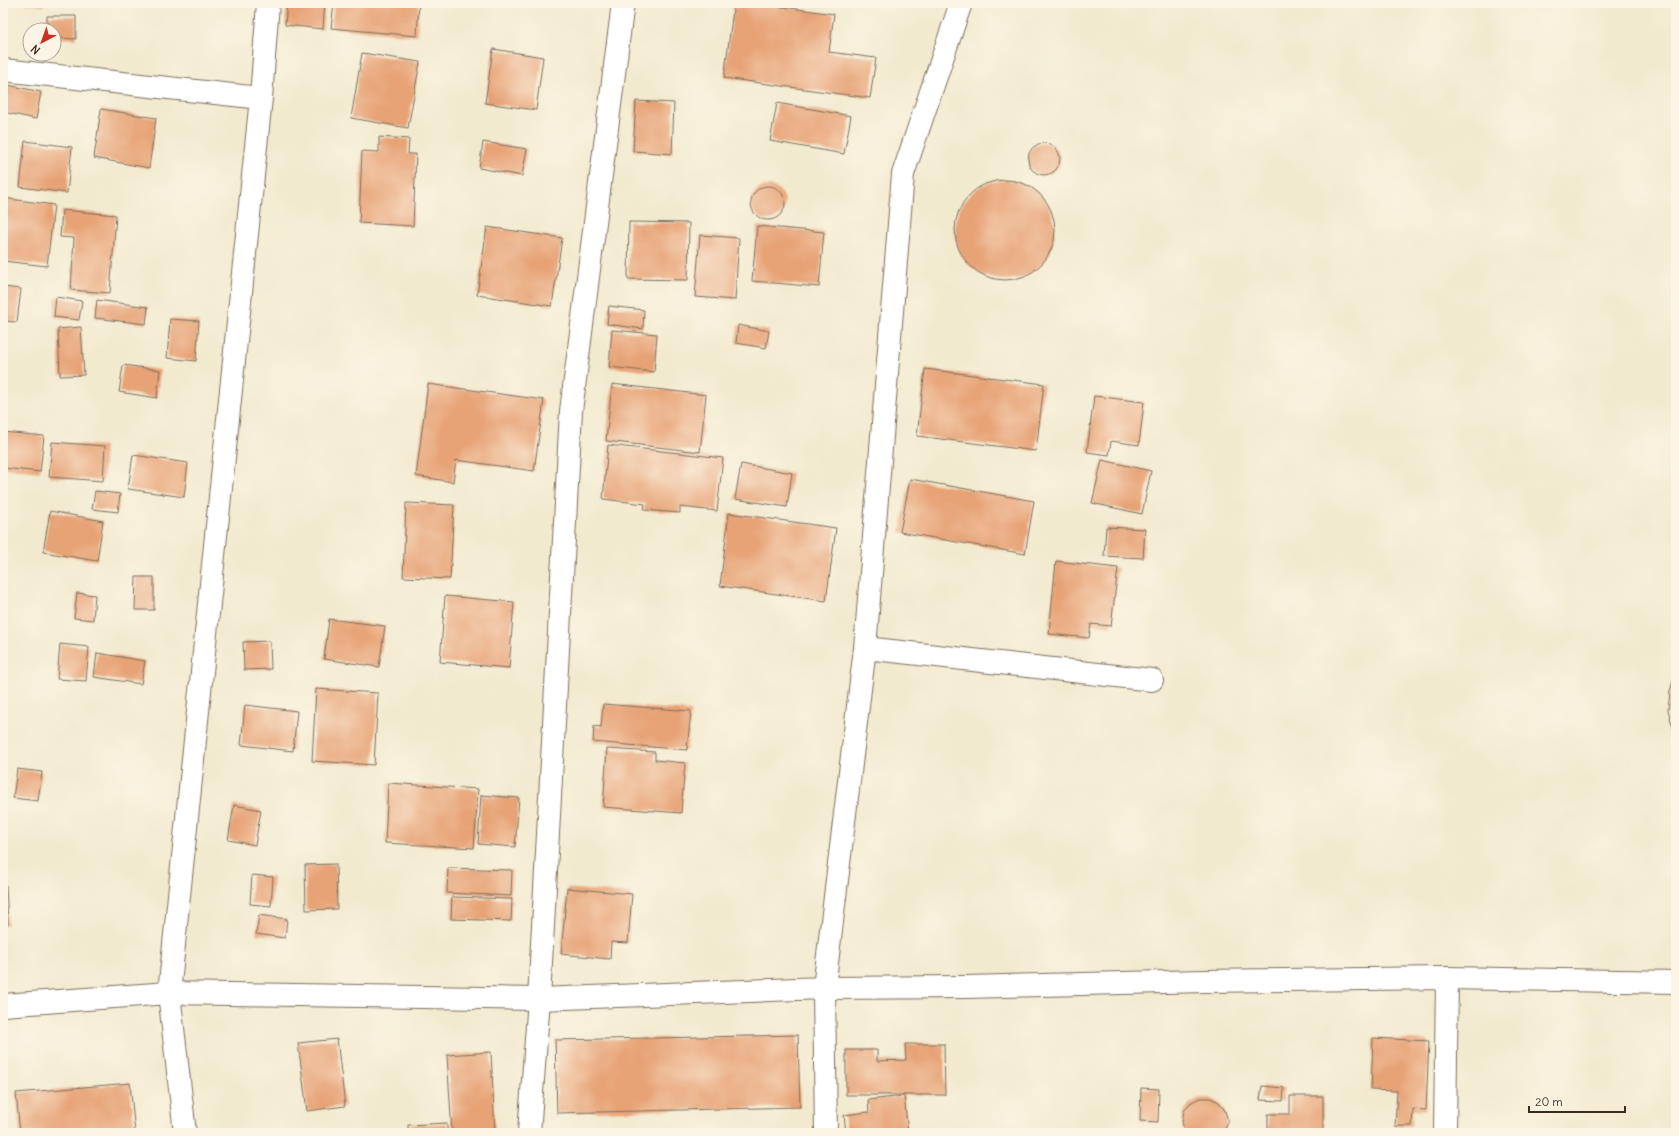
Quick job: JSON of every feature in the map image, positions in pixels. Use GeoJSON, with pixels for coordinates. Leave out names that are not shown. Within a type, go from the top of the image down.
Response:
{"type":"FeatureCollection","features":[{"type":"Feature","properties":{"kind":"street"},"geometry":{"type":"LineString","coordinates":[[185,1133],[168,993],[261,98],[268,3]]}},
{"type":"Feature","properties":{"kind":"street"},"geometry":{"type":"LineString","coordinates":[[529,1133],[539,999],[571,411],[623,3]]}},
{"type":"Feature","properties":{"kind":"street"},"geometry":{"type":"LineString","coordinates":[[826,1133],[824,988],[865,648],[903,174],[962,3]]}},
{"type":"Feature","properties":{"kind":"street"},"geometry":{"type":"LineString","coordinates":[[3,70],[261,98]]}},
{"type":"Feature","properties":{"kind":"street"},"geometry":{"type":"LineString","coordinates":[[865,648],[1152,680]]}},
{"type":"Feature","properties":{"kind":"street"},"geometry":{"type":"LineString","coordinates":[[3,1005],[168,993],[539,999],[824,988],[966,987],[1205,981],[1447,978],[1676,982]]}},
{"type":"Feature","properties":{"kind":"street"},"geometry":{"type":"LineString","coordinates":[[1445,1133],[1447,978]]}},
{"type":"Feature","properties":{"kind":"building"},"geometry":{"type":"Polygon","coordinates":[[[21,3],[44,3],[44,6],[21,3]]]}},
{"type":"Feature","properties":{"kind":"building"},"geometry":{"type":"Polygon","coordinates":[[[287,3],[325,3],[323,29],[285,25],[287,3]]]}},
{"type":"Feature","properties":{"kind":"building"},"geometry":{"type":"Polygon","coordinates":[[[334,3],[419,3],[417,36],[331,28],[334,3]]]}},
{"type":"Feature","properties":{"kind":"building"},"geometry":{"type":"Polygon","coordinates":[[[734,3],[754,3],[834,14],[829,52],[876,58],[870,98],[724,78],[734,3]]]}},
{"type":"Feature","properties":{"kind":"building"},"geometry":{"type":"Polygon","coordinates":[[[47,16],[76,16],[76,39],[62,38],[62,22],[47,22],[47,16]]]}},
{"type":"Feature","properties":{"kind":"building"},"geometry":{"type":"Polygon","coordinates":[[[493,49],[543,57],[536,110],[485,103],[493,49]]]}},
{"type":"Feature","properties":{"kind":"building"},"geometry":{"type":"Polygon","coordinates":[[[362,53],[420,62],[408,128],[351,118],[362,53]]]}},
{"type":"Feature","properties":{"kind":"building"},"geometry":{"type":"Polygon","coordinates":[[[3,84],[41,92],[36,119],[3,112],[3,84]]]}},
{"type":"Feature","properties":{"kind":"building"},"geometry":{"type":"Polygon","coordinates":[[[636,101],[674,103],[672,154],[633,151],[636,101]]]}},
{"type":"Feature","properties":{"kind":"building"},"geometry":{"type":"Polygon","coordinates":[[[777,103],[851,116],[844,154],[770,141],[777,103]]]}},
{"type":"Feature","properties":{"kind":"building"},"geometry":{"type":"Polygon","coordinates":[[[101,109],[156,118],[149,168],[94,158],[101,109]]]}},
{"type":"Feature","properties":{"kind":"building"},"geometry":{"type":"Polygon","coordinates":[[[379,137],[409,139],[408,154],[416,154],[413,226],[359,223],[362,151],[379,152],[379,137]]]}},
{"type":"Feature","properties":{"kind":"building"},"geometry":{"type":"Polygon","coordinates":[[[25,141],[72,147],[67,193],[20,187],[25,141]]]}},
{"type":"Feature","properties":{"kind":"building"},"geometry":{"type":"Polygon","coordinates":[[[483,142],[527,149],[522,176],[479,168],[483,142]]]}},
{"type":"Feature","properties":{"kind":"building"},"geometry":{"type":"Polygon","coordinates":[[[1041,143],[1047,143],[1057,150],[1060,159],[1059,165],[1053,172],[1047,175],[1041,175],[1031,168],[1028,162],[1028,156],[1035,146],[1041,143]]]}},
{"type":"Feature","properties":{"kind":"building"},"geometry":{"type":"Polygon","coordinates":[[[1005,180],[1024,184],[1040,195],[1051,211],[1055,230],[1051,249],[1040,265],[1024,276],[1005,280],[986,276],[970,265],[959,249],[955,230],[959,211],[970,195],[986,184],[1005,180]]]}},
{"type":"Feature","properties":{"kind":"building"},"geometry":{"type":"Polygon","coordinates":[[[765,186],[771,186],[780,191],[784,197],[784,209],[780,215],[771,220],[765,220],[756,215],[751,206],[751,200],[756,191],[765,186]]]}},
{"type":"Feature","properties":{"kind":"building"},"geometry":{"type":"Polygon","coordinates":[[[3,198],[54,205],[47,266],[3,261],[3,198]]]}},
{"type":"Feature","properties":{"kind":"building"},"geometry":{"type":"Polygon","coordinates":[[[62,210],[116,215],[110,293],[71,290],[74,238],[60,237],[62,210]]]}},
{"type":"Feature","properties":{"kind":"building"},"geometry":{"type":"Polygon","coordinates":[[[629,222],[689,223],[688,280],[628,279],[629,222]]]}},
{"type":"Feature","properties":{"kind":"building"},"geometry":{"type":"Polygon","coordinates":[[[757,226],[824,232],[819,287],[752,281],[757,226]]]}},
{"type":"Feature","properties":{"kind":"building"},"geometry":{"type":"Polygon","coordinates":[[[487,227],[562,238],[552,306],[477,295],[487,227]]]}},
{"type":"Feature","properties":{"kind":"building"},"geometry":{"type":"Polygon","coordinates":[[[700,235],[739,238],[735,300],[695,297],[700,235]]]}},
{"type":"Feature","properties":{"kind":"building"},"geometry":{"type":"Polygon","coordinates":[[[3,287],[21,289],[17,322],[3,321],[3,287]]]}},
{"type":"Feature","properties":{"kind":"building"},"geometry":{"type":"Polygon","coordinates":[[[56,297],[82,301],[79,320],[54,317],[56,297]]]}},
{"type":"Feature","properties":{"kind":"building"},"geometry":{"type":"Polygon","coordinates":[[[97,300],[148,307],[146,324],[95,318],[97,300]]]}},
{"type":"Feature","properties":{"kind":"building"},"geometry":{"type":"Polygon","coordinates":[[[609,306],[644,310],[643,329],[607,324],[609,306]]]}},
{"type":"Feature","properties":{"kind":"building"},"geometry":{"type":"Polygon","coordinates":[[[170,319],[199,321],[196,361],[167,358],[170,319]]]}},
{"type":"Feature","properties":{"kind":"building"},"geometry":{"type":"Polygon","coordinates":[[[738,325],[769,331],[766,348],[736,343],[738,325]]]}},
{"type":"Feature","properties":{"kind":"building"},"geometry":{"type":"Polygon","coordinates":[[[81,327],[84,375],[60,376],[58,329],[81,327]]]}},
{"type":"Feature","properties":{"kind":"building"},"geometry":{"type":"Polygon","coordinates":[[[612,330],[657,334],[654,372],[609,367],[612,330]]]}},
{"type":"Feature","properties":{"kind":"building"},"geometry":{"type":"Polygon","coordinates":[[[123,365],[160,370],[157,398],[119,392],[123,365]]]}},
{"type":"Feature","properties":{"kind":"building"},"geometry":{"type":"Polygon","coordinates":[[[925,369],[1044,384],[1036,451],[917,436],[925,369]]]}},
{"type":"Feature","properties":{"kind":"building"},"geometry":{"type":"Polygon","coordinates":[[[428,384],[544,400],[534,471],[456,460],[453,482],[416,476],[428,384]]]}},
{"type":"Feature","properties":{"kind":"building"},"geometry":{"type":"Polygon","coordinates":[[[612,384],[706,395],[700,452],[606,441],[612,384]]]}},
{"type":"Feature","properties":{"kind":"building"},"geometry":{"type":"Polygon","coordinates":[[[1094,396],[1144,402],[1139,445],[1111,441],[1109,455],[1087,452],[1094,396]]]}},
{"type":"Feature","properties":{"kind":"building"},"geometry":{"type":"Polygon","coordinates":[[[3,432],[44,436],[40,472],[3,468],[3,432]]]}},
{"type":"Feature","properties":{"kind":"building"},"geometry":{"type":"Polygon","coordinates":[[[52,442],[105,446],[103,481],[49,477],[52,442]]]}},
{"type":"Feature","properties":{"kind":"building"},"geometry":{"type":"Polygon","coordinates":[[[608,445],[723,458],[717,511],[680,507],[680,513],[644,510],[645,504],[603,499],[608,445]]]}},
{"type":"Feature","properties":{"kind":"building"},"geometry":{"type":"Polygon","coordinates":[[[133,455],[188,463],[184,497],[128,489],[133,455]]]}},
{"type":"Feature","properties":{"kind":"building"},"geometry":{"type":"Polygon","coordinates":[[[1102,460],[1151,471],[1142,514],[1092,503],[1102,460]]]}},
{"type":"Feature","properties":{"kind":"building"},"geometry":{"type":"Polygon","coordinates":[[[741,464],[792,473],[787,507],[735,499],[741,464]]]}},
{"type":"Feature","properties":{"kind":"building"},"geometry":{"type":"Polygon","coordinates":[[[910,479],[1034,501],[1025,554],[900,532],[910,479]]]}},
{"type":"Feature","properties":{"kind":"building"},"geometry":{"type":"Polygon","coordinates":[[[95,491],[120,494],[118,512],[92,509],[95,491]]]}},
{"type":"Feature","properties":{"kind":"building"},"geometry":{"type":"Polygon","coordinates":[[[406,503],[454,505],[450,579],[403,577],[406,503]]]}},
{"type":"Feature","properties":{"kind":"building"},"geometry":{"type":"Polygon","coordinates":[[[50,511],[103,521],[97,561],[43,552],[50,511]]]}},
{"type":"Feature","properties":{"kind":"building"},"geometry":{"type":"Polygon","coordinates":[[[729,513],[836,528],[826,601],[720,586],[729,513]]]}},
{"type":"Feature","properties":{"kind":"building"},"geometry":{"type":"Polygon","coordinates":[[[1106,527],[1145,529],[1143,558],[1104,556],[1106,527]]]}},
{"type":"Feature","properties":{"kind":"building"},"geometry":{"type":"Polygon","coordinates":[[[1056,561],[1118,568],[1111,626],[1091,624],[1089,638],[1049,634],[1056,561]]]}},
{"type":"Feature","properties":{"kind":"building"},"geometry":{"type":"Polygon","coordinates":[[[136,577],[154,577],[154,610],[135,610],[136,577]]]}},
{"type":"Feature","properties":{"kind":"building"},"geometry":{"type":"Polygon","coordinates":[[[77,593],[95,595],[93,620],[74,618],[77,593]]]}},
{"type":"Feature","properties":{"kind":"building"},"geometry":{"type":"Polygon","coordinates":[[[445,596],[514,602],[509,668],[440,662],[445,596]]]}},
{"type":"Feature","properties":{"kind":"building"},"geometry":{"type":"Polygon","coordinates":[[[329,619],[385,626],[379,667],[324,659],[329,619]]]}},
{"type":"Feature","properties":{"kind":"building"},"geometry":{"type":"Polygon","coordinates":[[[270,641],[271,669],[244,670],[243,642],[270,641]]]}},
{"type":"Feature","properties":{"kind":"building"},"geometry":{"type":"Polygon","coordinates":[[[60,644],[89,647],[86,681],[57,679],[60,644]]]}},
{"type":"Feature","properties":{"kind":"building"},"geometry":{"type":"Polygon","coordinates":[[[97,653],[145,661],[141,684],[94,677],[97,653]]]}},
{"type":"Feature","properties":{"kind":"building"},"geometry":{"type":"Polygon","coordinates":[[[1676,671],[1676,735],[1668,710],[1670,691],[1676,671]]]}},
{"type":"Feature","properties":{"kind":"building"},"geometry":{"type":"Polygon","coordinates":[[[316,689],[378,693],[374,765],[312,761],[316,689]]]}},
{"type":"Feature","properties":{"kind":"building"},"geometry":{"type":"Polygon","coordinates":[[[603,704],[691,711],[687,750],[593,742],[594,726],[601,727],[603,704]]]}},
{"type":"Feature","properties":{"kind":"building"},"geometry":{"type":"Polygon","coordinates":[[[245,705],[297,711],[293,751],[241,745],[245,705]]]}},
{"type":"Feature","properties":{"kind":"building"},"geometry":{"type":"Polygon","coordinates":[[[607,749],[655,752],[655,760],[685,763],[681,813],[603,807],[607,749]]]}},
{"type":"Feature","properties":{"kind":"building"},"geometry":{"type":"Polygon","coordinates":[[[17,769],[42,772],[38,801],[13,798],[17,769]]]}},
{"type":"Feature","properties":{"kind":"building"},"geometry":{"type":"Polygon","coordinates":[[[388,783],[478,789],[474,848],[385,843],[388,783]]]}},
{"type":"Feature","properties":{"kind":"building"},"geometry":{"type":"Polygon","coordinates":[[[481,795],[519,798],[515,847],[478,844],[481,795]]]}},
{"type":"Feature","properties":{"kind":"building"},"geometry":{"type":"Polygon","coordinates":[[[234,805],[261,810],[255,845],[228,840],[234,805]]]}},
{"type":"Feature","properties":{"kind":"building"},"geometry":{"type":"Polygon","coordinates":[[[336,864],[337,909],[306,910],[305,865],[336,864]]]}},
{"type":"Feature","properties":{"kind":"building"},"geometry":{"type":"Polygon","coordinates":[[[448,868],[512,870],[511,896],[447,893],[448,868]]]}},
{"type":"Feature","properties":{"kind":"building"},"geometry":{"type":"Polygon","coordinates":[[[252,875],[273,877],[271,906],[250,904],[252,875]]]}},
{"type":"Feature","properties":{"kind":"building"},"geometry":{"type":"Polygon","coordinates":[[[3,885],[6,885],[8,925],[3,925],[3,885]]]}},
{"type":"Feature","properties":{"kind":"building"},"geometry":{"type":"Polygon","coordinates":[[[567,888],[632,894],[628,943],[611,942],[610,959],[561,954],[567,888]]]}},
{"type":"Feature","properties":{"kind":"building"},"geometry":{"type":"Polygon","coordinates":[[[452,897],[512,899],[511,921],[451,919],[452,897]]]}},
{"type":"Feature","properties":{"kind":"building"},"geometry":{"type":"Polygon","coordinates":[[[259,915],[287,919],[285,938],[256,934],[259,915]]]}},
{"type":"Feature","properties":{"kind":"building"},"geometry":{"type":"Polygon","coordinates":[[[798,1035],[800,1107],[557,1113],[555,1040],[798,1035]]]}},
{"type":"Feature","properties":{"kind":"building"},"geometry":{"type":"Polygon","coordinates":[[[1373,1038],[1429,1041],[1426,1110],[1413,1109],[1412,1126],[1395,1126],[1397,1091],[1371,1090],[1373,1038]]]}},
{"type":"Feature","properties":{"kind":"building"},"geometry":{"type":"Polygon","coordinates":[[[337,1039],[345,1106],[307,1111],[298,1043],[337,1039]]]}},
{"type":"Feature","properties":{"kind":"building"},"geometry":{"type":"Polygon","coordinates":[[[905,1044],[944,1044],[945,1095],[846,1095],[846,1050],[877,1050],[877,1061],[906,1060],[905,1044]]]}},
{"type":"Feature","properties":{"kind":"building"},"geometry":{"type":"Polygon","coordinates":[[[491,1052],[495,1133],[452,1133],[447,1055],[491,1052]]]}},
{"type":"Feature","properties":{"kind":"building"},"geometry":{"type":"Polygon","coordinates":[[[130,1083],[135,1133],[20,1133],[16,1093],[130,1083]]]}},
{"type":"Feature","properties":{"kind":"building"},"geometry":{"type":"Polygon","coordinates":[[[1262,1086],[1284,1088],[1283,1101],[1260,1100],[1262,1086]]]}},
{"type":"Feature","properties":{"kind":"building"},"geometry":{"type":"Polygon","coordinates":[[[1141,1088],[1159,1089],[1158,1122],[1140,1121],[1141,1088]]]}},
{"type":"Feature","properties":{"kind":"building"},"geometry":{"type":"Polygon","coordinates":[[[904,1096],[908,1133],[846,1133],[844,1115],[869,1112],[868,1100],[904,1096]]]}},
{"type":"Feature","properties":{"kind":"building"},"geometry":{"type":"Polygon","coordinates":[[[1290,1096],[1323,1096],[1323,1133],[1268,1133],[1268,1114],[1290,1114],[1290,1096]]]}},
{"type":"Feature","properties":{"kind":"building"},"geometry":{"type":"Polygon","coordinates":[[[1200,1098],[1210,1098],[1219,1102],[1225,1111],[1228,1121],[1224,1133],[1186,1133],[1184,1131],[1182,1121],[1184,1111],[1190,1103],[1200,1098]]]}},
{"type":"Feature","properties":{"kind":"building"},"geometry":{"type":"Polygon","coordinates":[[[447,1123],[447,1133],[408,1133],[408,1125],[447,1123]]]}}]}
